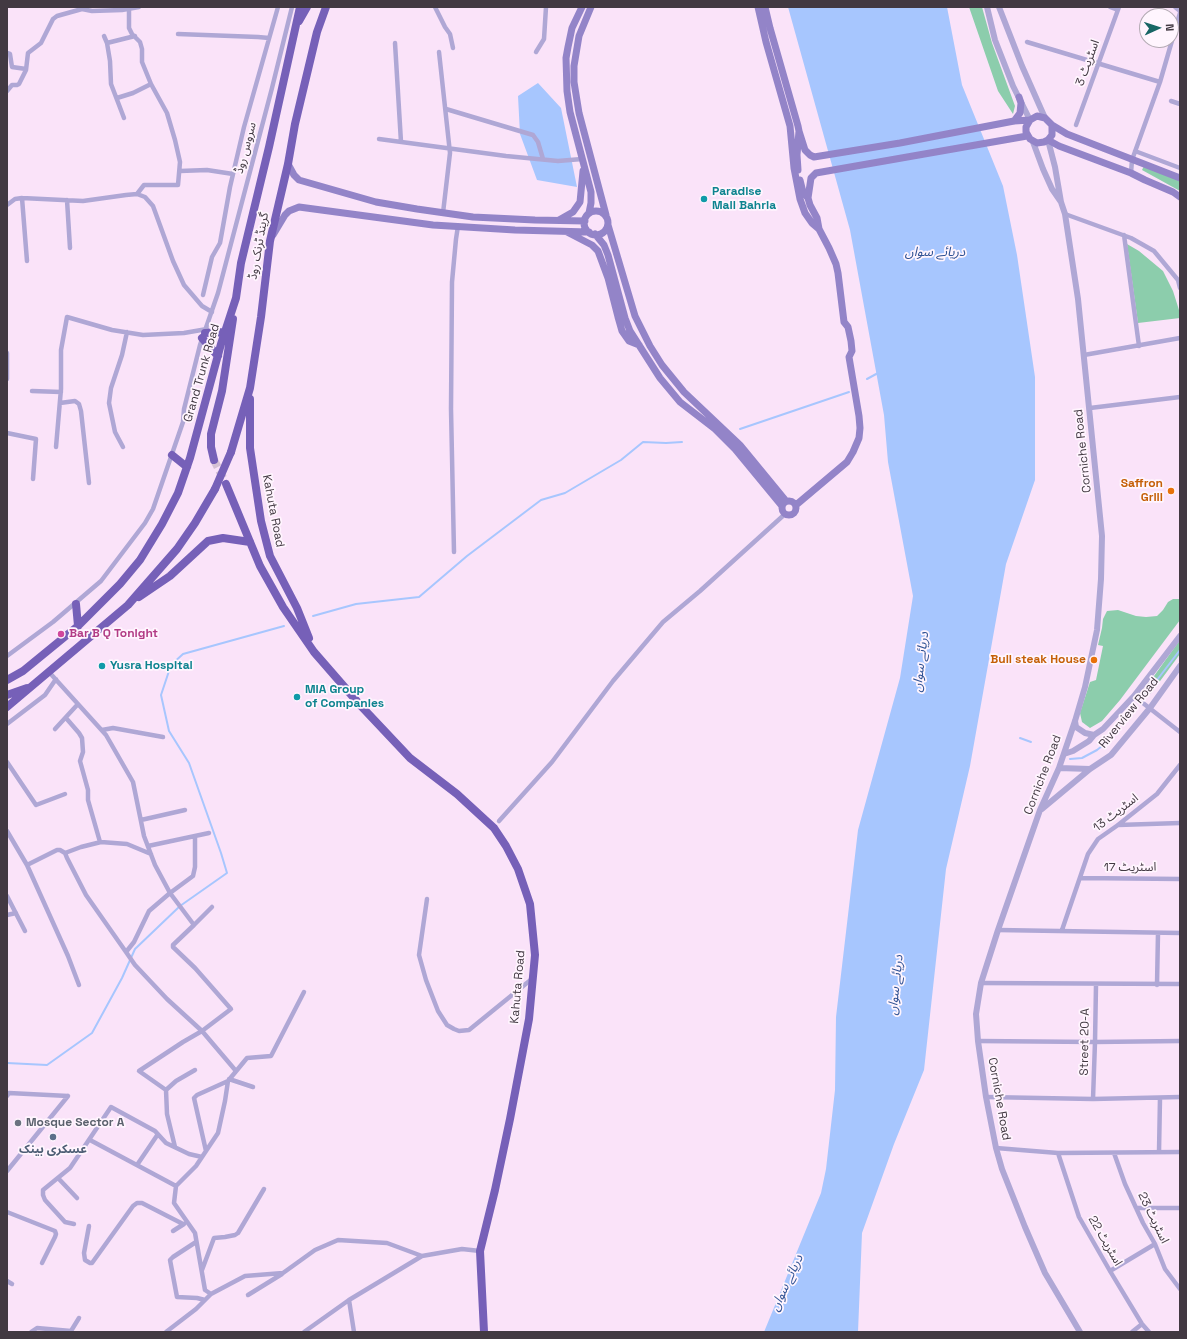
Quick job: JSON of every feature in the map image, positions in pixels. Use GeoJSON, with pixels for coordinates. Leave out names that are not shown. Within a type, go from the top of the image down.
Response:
{"type":"FeatureCollection","features":[{"type":"Feature","properties":{"kind":"highway","name":"Grand Trunk Road"},"geometry":{"type":"LineString","coordinates":[[7,680],[23,671],[78,626],[120,584],[140,560],[162,524],[178,493],[204,410],[218,356],[236,298],[241,263],[269,147],[300,7]]}},
{"type":"Feature","properties":{"kind":"highway"},"geometry":{"type":"LineString","coordinates":[[295,29],[307,7]]}},
{"type":"Feature","properties":{"kind":"highway"},"geometry":{"type":"LineString","coordinates":[[317,32],[320,7]]}},
{"type":"Feature","properties":{"kind":"highway","name":"گرینڈ ٹرنک روڈ"},"geometry":{"type":"LineString","coordinates":[[128,605],[177,549],[195,523],[215,489],[231,452],[250,388],[261,317],[266,264],[270,241],[288,164],[295,124],[317,32],[326,7]]}},
{"type":"Feature","properties":{"kind":"highway"},"geometry":{"type":"LineString","coordinates":[[214,460],[210,448],[211,434],[222,391],[236,298]]}},
{"type":"Feature","properties":{"kind":"highway"},"geometry":{"type":"LineString","coordinates":[[218,356],[205,333],[225,332]]}},
{"type":"Feature","properties":{"kind":"highway","name":"Kahuta Road"},"geometry":{"type":"LineString","coordinates":[[250,388],[250,448],[261,521],[270,556],[297,608],[314,652]]}},
{"type":"Feature","properties":{"kind":"highway"},"geometry":{"type":"LineString","coordinates":[[172,455],[187,467]]}},
{"type":"Feature","properties":{"kind":"highway","name":"Kahuta Road"},"geometry":{"type":"LineString","coordinates":[[226,484],[260,566],[283,607],[314,652],[361,706],[410,758],[457,794],[494,828],[506,846],[518,869],[530,904],[535,955],[529,1019],[510,1119],[480,1251],[484,1332]]}},
{"type":"Feature","properties":{"kind":"highway"},"geometry":{"type":"LineString","coordinates":[[7,707],[128,605],[170,576],[208,541],[223,538],[250,542]]}},
{"type":"Feature","properties":{"kind":"highway"},"geometry":{"type":"LineString","coordinates":[[76,604],[78,626]]}},
{"type":"Feature","properties":{"kind":"highway"},"geometry":{"type":"LineString","coordinates":[[7,684],[23,671]]}},
{"type":"Feature","properties":{"kind":"highway"},"geometry":{"type":"LineString","coordinates":[[7,695],[32,687]]}},
{"type":"Feature","properties":{"kind":"main road"},"geometry":{"type":"LineString","coordinates":[[582,7],[572,28],[566,58],[566,75],[570,112],[591,196],[589,213],[585,221],[585,226],[606,249],[625,318],[630,331],[647,360],[668,389],[680,402],[715,429],[784,504]]}},
{"type":"Feature","properties":{"kind":"main road"},"geometry":{"type":"LineString","coordinates":[[591,7],[579,36],[574,66],[574,82],[578,112],[608,218],[608,225],[635,316],[650,346],[662,365],[684,392],[740,444],[760,469],[784,504]]}},
{"type":"Feature","properties":{"kind":"main road"},"geometry":{"type":"LineString","coordinates":[[758,7],[766,42],[790,126],[797,190],[806,213],[812,223],[819,230],[836,264],[844,322],[848,327],[852,350],[849,357],[860,428],[857,445],[847,462],[796,505],[795,512],[789,515],[785,514],[782,509],[784,504],[790,500],[796,505]]}},
{"type":"Feature","properties":{"kind":"main road"},"geometry":{"type":"LineString","coordinates":[[765,7],[799,131],[808,153],[814,157],[1030,120],[1037,116],[1045,118],[1052,125],[1067,134],[1180,178]]}},
{"type":"Feature","properties":{"kind":"main road"},"geometry":{"type":"LineString","coordinates":[[1012,122],[1020,112],[1021,103],[1019,97]]}},
{"type":"Feature","properties":{"kind":"main road"},"geometry":{"type":"LineString","coordinates":[[1030,120],[1026,127],[1027,136],[1033,142],[1041,143],[1048,140],[1053,132],[1052,125]]}},
{"type":"Feature","properties":{"kind":"main road"},"geometry":{"type":"LineString","coordinates":[[799,131],[797,155],[803,192],[808,198],[817,218],[819,230]]}},
{"type":"Feature","properties":{"kind":"main road"},"geometry":{"type":"LineString","coordinates":[[808,198],[811,178],[814,174],[821,172],[1027,136]]}},
{"type":"Feature","properties":{"kind":"main road"},"geometry":{"type":"LineString","coordinates":[[1048,140],[1131,173],[1173,192],[1180,197]]}},
{"type":"Feature","properties":{"kind":"main road"},"geometry":{"type":"LineString","coordinates":[[559,220],[573,212],[580,202],[582,193],[583,162]]}},
{"type":"Feature","properties":{"kind":"main road"},"geometry":{"type":"LineString","coordinates":[[288,164],[294,175],[299,180],[376,202],[473,217],[585,221]]}},
{"type":"Feature","properties":{"kind":"main road"},"geometry":{"type":"LineString","coordinates":[[270,241],[285,215],[289,211],[299,206],[433,225],[598,234],[605,231],[608,225]]}},
{"type":"Feature","properties":{"kind":"main road"},"geometry":{"type":"LineString","coordinates":[[589,213],[597,210],[606,215]]}},
{"type":"Feature","properties":{"kind":"main road"},"geometry":{"type":"LineString","coordinates":[[564,231],[592,245],[599,253],[608,278],[622,331],[629,341],[639,345]]}},
{"type":"Feature","properties":{"kind":"street"},"geometry":{"type":"LineString","coordinates":[[7,92],[12,85],[19,84],[26,69],[28,53],[41,43],[53,20],[57,16],[81,8],[92,11],[122,10],[139,7]]}},
{"type":"Feature","properties":{"kind":"street"},"geometry":{"type":"LineString","coordinates":[[203,295],[212,257],[220,243],[233,174],[244,127],[278,7]]}},
{"type":"Feature","properties":{"kind":"street","name":"سروس روڈ"},"geometry":{"type":"LineString","coordinates":[[7,656],[25,644],[76,604],[101,581],[145,523],[153,509],[183,422],[184,409],[205,333],[218,293],[292,7]]}},
{"type":"Feature","properties":{"kind":"street"},"geometry":{"type":"LineString","coordinates":[[435,7],[450,34],[453,48]]}},
{"type":"Feature","properties":{"kind":"street"},"geometry":{"type":"LineString","coordinates":[[536,52],[544,39],[546,7]]}},
{"type":"Feature","properties":{"kind":"street"},"geometry":{"type":"LineString","coordinates":[[987,7],[995,40],[1013,86],[1030,120]]}},
{"type":"Feature","properties":{"kind":"street"},"geometry":{"type":"LineString","coordinates":[[999,7],[1022,66],[1045,118]]}},
{"type":"Feature","properties":{"kind":"street"},"geometry":{"type":"LineString","coordinates":[[1110,7],[1118,9]]}},
{"type":"Feature","properties":{"kind":"street"},"geometry":{"type":"LineString","coordinates":[[1131,173],[1132,160],[1160,82],[1180,12],[1175,7]]}},
{"type":"Feature","properties":{"kind":"street"},"geometry":{"type":"LineString","coordinates":[[129,9],[129,28],[132,34],[140,42],[142,49],[142,62],[151,84],[167,113],[180,162],[178,185],[144,185],[137,194]]}},
{"type":"Feature","properties":{"kind":"street","name":"اسٹریٹ 3"},"geometry":{"type":"LineString","coordinates":[[1076,125],[1118,9]]}},
{"type":"Feature","properties":{"kind":"street"},"geometry":{"type":"LineString","coordinates":[[178,34],[269,38]]}},
{"type":"Feature","properties":{"kind":"street"},"geometry":{"type":"LineString","coordinates":[[104,36],[107,43],[110,61],[111,84],[124,118]]}},
{"type":"Feature","properties":{"kind":"street"},"geometry":{"type":"LineString","coordinates":[[107,43],[135,36]]}},
{"type":"Feature","properties":{"kind":"street"},"geometry":{"type":"LineString","coordinates":[[1027,42],[1160,82]]}},
{"type":"Feature","properties":{"kind":"street"},"geometry":{"type":"LineString","coordinates":[[395,43],[402,142]]}},
{"type":"Feature","properties":{"kind":"street"},"geometry":{"type":"LineString","coordinates":[[439,52],[450,148],[443,213]]}},
{"type":"Feature","properties":{"kind":"street"},"geometry":{"type":"LineString","coordinates":[[7,53],[10,54],[12,67],[26,69]]}},
{"type":"Feature","properties":{"kind":"street"},"geometry":{"type":"LineString","coordinates":[[117,98],[133,93],[151,84]]}},
{"type":"Feature","properties":{"kind":"street"},"geometry":{"type":"LineString","coordinates":[[1171,101],[1180,104]]}},
{"type":"Feature","properties":{"kind":"street"},"geometry":{"type":"LineString","coordinates":[[446,109],[533,135],[538,142],[543,159]]}},
{"type":"Feature","properties":{"kind":"street"},"geometry":{"type":"LineString","coordinates":[[379,139],[558,161],[583,162]]}},
{"type":"Feature","properties":{"kind":"street"},"geometry":{"type":"LineString","coordinates":[[1048,140],[1055,167],[1061,202]]}},
{"type":"Feature","properties":{"kind":"street"},"geometry":{"type":"LineString","coordinates":[[1033,142],[1052,190],[1061,202]]}},
{"type":"Feature","properties":{"kind":"street"},"geometry":{"type":"LineString","coordinates":[[1135,151],[1180,168]]}},
{"type":"Feature","properties":{"kind":"street"},"geometry":{"type":"LineString","coordinates":[[180,171],[207,170],[233,174]]}},
{"type":"Feature","properties":{"kind":"street"},"geometry":{"type":"LineString","coordinates":[[7,205],[15,199],[22,198],[83,201],[126,194],[137,194],[145,198],[152,206],[184,285],[202,306],[212,312]]}},
{"type":"Feature","properties":{"kind":"street"},"geometry":{"type":"LineString","coordinates":[[22,198],[27,261]]}},
{"type":"Feature","properties":{"kind":"street"},"geometry":{"type":"LineString","coordinates":[[67,200],[70,248]]}},
{"type":"Feature","properties":{"kind":"street","name":"Corniche Road"},"geometry":{"type":"LineString","coordinates":[[1061,202],[1065,214],[1078,298],[1102,536],[1101,579],[1097,630],[1085,687],[1075,721],[1059,768],[1040,810],[998,930],[981,983],[976,1014],[978,1041],[986,1097],[996,1148],[1002,1169],[1045,1273],[1080,1332]]}},
{"type":"Feature","properties":{"kind":"street"},"geometry":{"type":"LineString","coordinates":[[1065,214],[1124,235],[1154,251],[1179,279],[1180,288]]}},
{"type":"Feature","properties":{"kind":"street"},"geometry":{"type":"LineString","coordinates":[[454,552],[451,408],[452,282],[458,226]]}},
{"type":"Feature","properties":{"kind":"street"},"geometry":{"type":"LineString","coordinates":[[1124,235],[1139,346]]}},
{"type":"Feature","properties":{"kind":"street"},"geometry":{"type":"LineString","coordinates":[[56,447],[61,392],[61,350],[67,318],[112,330],[142,335],[205,333]]}},
{"type":"Feature","properties":{"kind":"street"},"geometry":{"type":"LineString","coordinates":[[123,447],[115,432],[110,403],[111,388],[122,355],[127,332]]}},
{"type":"Feature","properties":{"kind":"street"},"geometry":{"type":"LineString","coordinates":[[1084,355],[1180,338]]}},
{"type":"Feature","properties":{"kind":"street"},"geometry":{"type":"LineString","coordinates":[[7,353],[7,379]]}},
{"type":"Feature","properties":{"kind":"street"},"geometry":{"type":"LineString","coordinates":[[32,391],[61,392]]}},
{"type":"Feature","properties":{"kind":"street"},"geometry":{"type":"LineString","coordinates":[[1090,408],[1180,397]]}},
{"type":"Feature","properties":{"kind":"street"},"geometry":{"type":"LineString","coordinates":[[60,403],[75,401],[79,404],[82,412],[89,483]]}},
{"type":"Feature","properties":{"kind":"street"},"geometry":{"type":"LineString","coordinates":[[7,433],[36,439],[33,479]]}},
{"type":"Feature","properties":{"kind":"street"},"geometry":{"type":"LineString","coordinates":[[499,821],[552,762],[613,681],[663,622],[700,591],[785,514]]}},
{"type":"Feature","properties":{"kind":"street","name":"Riverview Road"},"geometry":{"type":"LineString","coordinates":[[1064,754],[1073,751],[1089,741],[1094,735],[1103,729],[1134,696],[1180,636]]}},
{"type":"Feature","properties":{"kind":"street","name":"Riverview Road"},"geometry":{"type":"LineString","coordinates":[[1040,810],[1090,769],[1111,755],[1150,708],[1180,666]]}},
{"type":"Feature","properties":{"kind":"street"},"geometry":{"type":"LineString","coordinates":[[49,672],[106,735],[133,782],[144,836],[155,865],[170,893],[194,925]]}},
{"type":"Feature","properties":{"kind":"street"},"geometry":{"type":"LineString","coordinates":[[7,724],[45,695],[56,679]]}},
{"type":"Feature","properties":{"kind":"street"},"geometry":{"type":"LineString","coordinates":[[1134,696],[1180,732]]}},
{"type":"Feature","properties":{"kind":"street"},"geometry":{"type":"LineString","coordinates":[[55,729],[78,704]]}},
{"type":"Feature","properties":{"kind":"street"},"geometry":{"type":"LineString","coordinates":[[66,718],[82,738],[83,752],[80,761],[88,790],[88,800],[100,842]]}},
{"type":"Feature","properties":{"kind":"street","name":"Riverview Road"},"geometry":{"type":"LineString","coordinates":[[1075,721],[1076,727],[1085,733],[1094,735]]}},
{"type":"Feature","properties":{"kind":"street"},"geometry":{"type":"LineString","coordinates":[[102,730],[113,728],[163,737]]}},
{"type":"Feature","properties":{"kind":"street"},"geometry":{"type":"LineString","coordinates":[[7,762],[36,805],[65,794]]}},
{"type":"Feature","properties":{"kind":"street","name":"اسٹریٹ 13"},"geometry":{"type":"LineString","coordinates":[[1062,930],[1088,854],[1098,839],[1157,794],[1180,765]]}},
{"type":"Feature","properties":{"kind":"street"},"geometry":{"type":"LineString","coordinates":[[1059,768],[1090,769]]}},
{"type":"Feature","properties":{"kind":"street"},"geometry":{"type":"LineString","coordinates":[[141,820],[185,810]]}},
{"type":"Feature","properties":{"kind":"street"},"geometry":{"type":"LineString","coordinates":[[1118,825],[1180,823]]}},
{"type":"Feature","properties":{"kind":"street"},"geometry":{"type":"LineString","coordinates":[[7,831],[27,865],[68,956],[79,985]]}},
{"type":"Feature","properties":{"kind":"street"},"geometry":{"type":"LineString","coordinates":[[148,846],[208,833]]}},
{"type":"Feature","properties":{"kind":"street"},"geometry":{"type":"LineString","coordinates":[[127,954],[149,911],[193,876],[195,867],[195,836]]}},
{"type":"Feature","properties":{"kind":"street"},"geometry":{"type":"LineString","coordinates":[[65,853],[80,847],[100,842],[127,844],[151,854]]}},
{"type":"Feature","properties":{"kind":"street"},"geometry":{"type":"LineString","coordinates":[[27,865],[57,850],[65,853],[86,895],[132,961],[167,999],[202,1031],[236,1071]]}},
{"type":"Feature","properties":{"kind":"street","name":"اسٹریٹ 17"},"geometry":{"type":"LineString","coordinates":[[1080,878],[1180,879]]}},
{"type":"Feature","properties":{"kind":"street"},"geometry":{"type":"LineString","coordinates":[[7,896],[25,931]]}},
{"type":"Feature","properties":{"kind":"street"},"geometry":{"type":"LineString","coordinates":[[427,899],[419,954],[438,1011],[447,1025],[459,1031],[469,1030],[533,978]]}},
{"type":"Feature","properties":{"kind":"street"},"geometry":{"type":"LineString","coordinates":[[166,1090],[139,1071],[202,1031],[231,1009],[195,968],[173,947],[173,945],[212,907]]}},
{"type":"Feature","properties":{"kind":"street"},"geometry":{"type":"LineString","coordinates":[[7,914],[16,913]]}},
{"type":"Feature","properties":{"kind":"street"},"geometry":{"type":"LineString","coordinates":[[998,930],[1180,933]]}},
{"type":"Feature","properties":{"kind":"street"},"geometry":{"type":"LineString","coordinates":[[1157,985],[1158,933]]}},
{"type":"Feature","properties":{"kind":"street"},"geometry":{"type":"LineString","coordinates":[[981,983],[1096,985],[1180,984]]}},
{"type":"Feature","properties":{"kind":"street","name":"Street 20-A"},"geometry":{"type":"LineString","coordinates":[[1093,1099],[1096,1042],[1096,985]]}},
{"type":"Feature","properties":{"kind":"street"},"geometry":{"type":"LineString","coordinates":[[206,1151],[194,1098],[197,1095],[228,1080],[247,1058],[271,1056],[304,992]]}},
{"type":"Feature","properties":{"kind":"street"},"geometry":{"type":"LineString","coordinates":[[978,1041],[1180,1041]]}},
{"type":"Feature","properties":{"kind":"street"},"geometry":{"type":"LineString","coordinates":[[175,1147],[167,1114],[166,1090],[171,1084],[195,1070]]}},
{"type":"Feature","properties":{"kind":"street"},"geometry":{"type":"LineString","coordinates":[[228,1080],[253,1087]]}},
{"type":"Feature","properties":{"kind":"street"},"geometry":{"type":"LineString","coordinates":[[211,1294],[205,1290],[195,1233],[185,1223],[174,1203],[176,1186],[196,1166],[218,1133],[228,1080]]}},
{"type":"Feature","properties":{"kind":"street"},"geometry":{"type":"LineString","coordinates":[[7,1096],[9,1093],[68,1096],[7,1171]]}},
{"type":"Feature","properties":{"kind":"street"},"geometry":{"type":"LineString","coordinates":[[986,1097],[1093,1099],[1180,1097]]}},
{"type":"Feature","properties":{"kind":"street"},"geometry":{"type":"LineString","coordinates":[[1159,1152],[1160,1098]]}},
{"type":"Feature","properties":{"kind":"street"},"geometry":{"type":"LineString","coordinates":[[74,1224],[65,1222],[45,1200],[43,1190],[70,1168],[111,1107],[155,1131],[166,1143],[189,1154],[202,1157]]}},
{"type":"Feature","properties":{"kind":"street"},"geometry":{"type":"LineString","coordinates":[[137,1165],[158,1134]]}},
{"type":"Feature","properties":{"kind":"street"},"geometry":{"type":"LineString","coordinates":[[90,1140],[176,1186]]}},
{"type":"Feature","properties":{"kind":"street"},"geometry":{"type":"LineString","coordinates":[[996,1148],[1058,1153],[1180,1152]]}},
{"type":"Feature","properties":{"kind":"street","name":"اسٹریٹ 22"},"geometry":{"type":"LineString","coordinates":[[1058,1153],[1080,1217],[1110,1271],[1148,1332]]}},
{"type":"Feature","properties":{"kind":"street","name":"اسٹریٹ 23"},"geometry":{"type":"LineString","coordinates":[[1114,1153],[1125,1184],[1155,1244],[1165,1269],[1180,1289]]}},
{"type":"Feature","properties":{"kind":"street"},"geometry":{"type":"LineString","coordinates":[[58,1178],[77,1198]]}},
{"type":"Feature","properties":{"kind":"street"},"geometry":{"type":"LineString","coordinates":[[202,1271],[214,1238],[235,1235],[238,1233],[264,1189]]}},
{"type":"Feature","properties":{"kind":"street"},"geometry":{"type":"LineString","coordinates":[[89,1226],[84,1258],[92,1263],[133,1206],[137,1203],[142,1203],[185,1223]]}},
{"type":"Feature","properties":{"kind":"street"},"geometry":{"type":"LineString","coordinates":[[1136,1208],[1180,1208]]}},
{"type":"Feature","properties":{"kind":"street"},"geometry":{"type":"LineString","coordinates":[[7,1212],[55,1232],[55,1237],[42,1263]]}},
{"type":"Feature","properties":{"kind":"street"},"geometry":{"type":"LineString","coordinates":[[173,1231],[185,1223]]}},
{"type":"Feature","properties":{"kind":"street"},"geometry":{"type":"LineString","coordinates":[[248,1295],[283,1273],[315,1250],[338,1240],[387,1243],[422,1256]]}},
{"type":"Feature","properties":{"kind":"street"},"geometry":{"type":"LineString","coordinates":[[196,1242],[172,1257],[170,1260],[177,1297],[193,1297],[205,1300]]}},
{"type":"Feature","properties":{"kind":"street"},"geometry":{"type":"LineString","coordinates":[[1110,1271],[1155,1244]]}},
{"type":"Feature","properties":{"kind":"street"},"geometry":{"type":"LineString","coordinates":[[304,1332],[349,1300],[422,1256],[462,1249],[480,1251]]}},
{"type":"Feature","properties":{"kind":"street"},"geometry":{"type":"LineString","coordinates":[[166,1332],[196,1309],[211,1294],[245,1276],[283,1273]]}},
{"type":"Feature","properties":{"kind":"street"},"geometry":{"type":"LineString","coordinates":[[7,1281],[12,1284]]}},
{"type":"Feature","properties":{"kind":"street"},"geometry":{"type":"LineString","coordinates":[[349,1300],[354,1332]]}},
{"type":"Feature","properties":{"kind":"street"},"geometry":{"type":"LineString","coordinates":[[31,1332],[37,1328],[71,1331],[79,1318]]}},
{"type":"Feature","properties":{"kind":"street"},"geometry":{"type":"LineString","coordinates":[[1132,1332],[1142,1324]]}},
{"type":"Feature","properties":{"kind":"green space"},"geometry":{"type":"Polygon","coordinates":[[[969,7],[982,7],[992,43],[1015,106],[1013,114],[998,91],[969,7]]]}},
{"type":"Feature","properties":{"kind":"green space"},"geometry":{"type":"Polygon","coordinates":[[[1144,166],[1180,180],[1180,191],[1142,170],[1144,166]]]}},
{"type":"Feature","properties":{"kind":"green space"},"geometry":{"type":"Polygon","coordinates":[[[1127,244],[1139,251],[1163,271],[1173,291],[1180,318],[1138,323],[1127,244]]]}},
{"type":"Feature","properties":{"kind":"green space"},"geometry":{"type":"Polygon","coordinates":[[[1173,599],[1180,599],[1180,620],[1120,700],[1102,721],[1090,728],[1082,722],[1080,713],[1090,682],[1096,680],[1103,646],[1098,645],[1103,619],[1107,611],[1118,610],[1136,616],[1146,617],[1157,616],[1168,602],[1173,599]]]}},
{"type":"Feature","properties":{"kind":"green space"},"geometry":{"type":"Polygon","coordinates":[[[1180,640],[1180,654],[1152,692],[1144,698],[1141,694],[1180,640]]]}},
{"type":"Feature","properties":{"kind":"water","name":"دریائے سواں"},"geometry":{"type":"Polygon","coordinates":[[[788,7],[947,7],[962,85],[1003,186],[1017,255],[1035,377],[1035,480],[1006,564],[970,766],[946,869],[924,1070],[894,1144],[862,1233],[858,1332],[764,1332],[821,1193],[826,1169],[835,1090],[836,1017],[858,830],[900,678],[913,596],[888,462],[884,415],[850,230],[788,7]]]}},
{"type":"Feature","properties":{"kind":"water"},"geometry":{"type":"Polygon","coordinates":[[[538,83],[561,108],[577,187],[537,180],[520,134],[518,96],[538,83]]]}},
{"type":"Feature","properties":{"kind":"waterway"},"geometry":{"type":"LineString","coordinates":[[867,379],[878,373]]}},
{"type":"Feature","properties":{"kind":"waterway"},"geometry":{"type":"LineString","coordinates":[[740,429],[849,392]]}},
{"type":"Feature","properties":{"kind":"waterway"},"geometry":{"type":"LineString","coordinates":[[313,616],[356,604],[419,597],[467,556],[541,500],[565,493],[621,460],[643,442],[682,442]]}},
{"type":"Feature","properties":{"kind":"waterway"},"geometry":{"type":"LineString","coordinates":[[7,1063],[47,1065],[92,1033],[122,978],[135,949],[180,906],[227,873],[189,763],[169,731],[161,695],[171,665],[183,654],[284,626]]}},
{"type":"Feature","properties":{"kind":"waterway"},"geometry":{"type":"LineString","coordinates":[[1147,693],[1180,650]]}},
{"type":"Feature","properties":{"kind":"waterway"},"geometry":{"type":"LineString","coordinates":[[1070,759],[1082,758],[1097,750],[1127,715]]}},
{"type":"Feature","properties":{"kind":"waterway"},"geometry":{"type":"LineString","coordinates":[[1020,738],[1031,742]]}},
{"type":"Feature","properties":{"kind":"tunnel"},"geometry":{"type":"LineString","coordinates":[[214,460],[224,480]]}},
{"type":"Feature","properties":{"kind":"place","name":"Paradise Mall Bahria"},"geometry":{"type":"Point","coordinates":[704,199]}},
{"type":"Feature","properties":{"kind":"place","name":"Saffron Grill"},"geometry":{"type":"Point","coordinates":[1171,491]}},
{"type":"Feature","properties":{"kind":"place","name":"Bar B Q Tonight"},"geometry":{"type":"Point","coordinates":[61,634]}},
{"type":"Feature","properties":{"kind":"place","name":"Bull steak House"},"geometry":{"type":"Point","coordinates":[1094,660]}},
{"type":"Feature","properties":{"kind":"place","name":"Yusra Hospital"},"geometry":{"type":"Point","coordinates":[102,666]}},
{"type":"Feature","properties":{"kind":"place","name":"MIA Group of Companies"},"geometry":{"type":"Point","coordinates":[297,697]}},
{"type":"Feature","properties":{"kind":"place","name":"Mosque Sector A"},"geometry":{"type":"Point","coordinates":[18,1123]}},
{"type":"Feature","properties":{"kind":"place","name":"عسکری بینک"},"geometry":{"type":"Point","coordinates":[53,1137]}}]}
